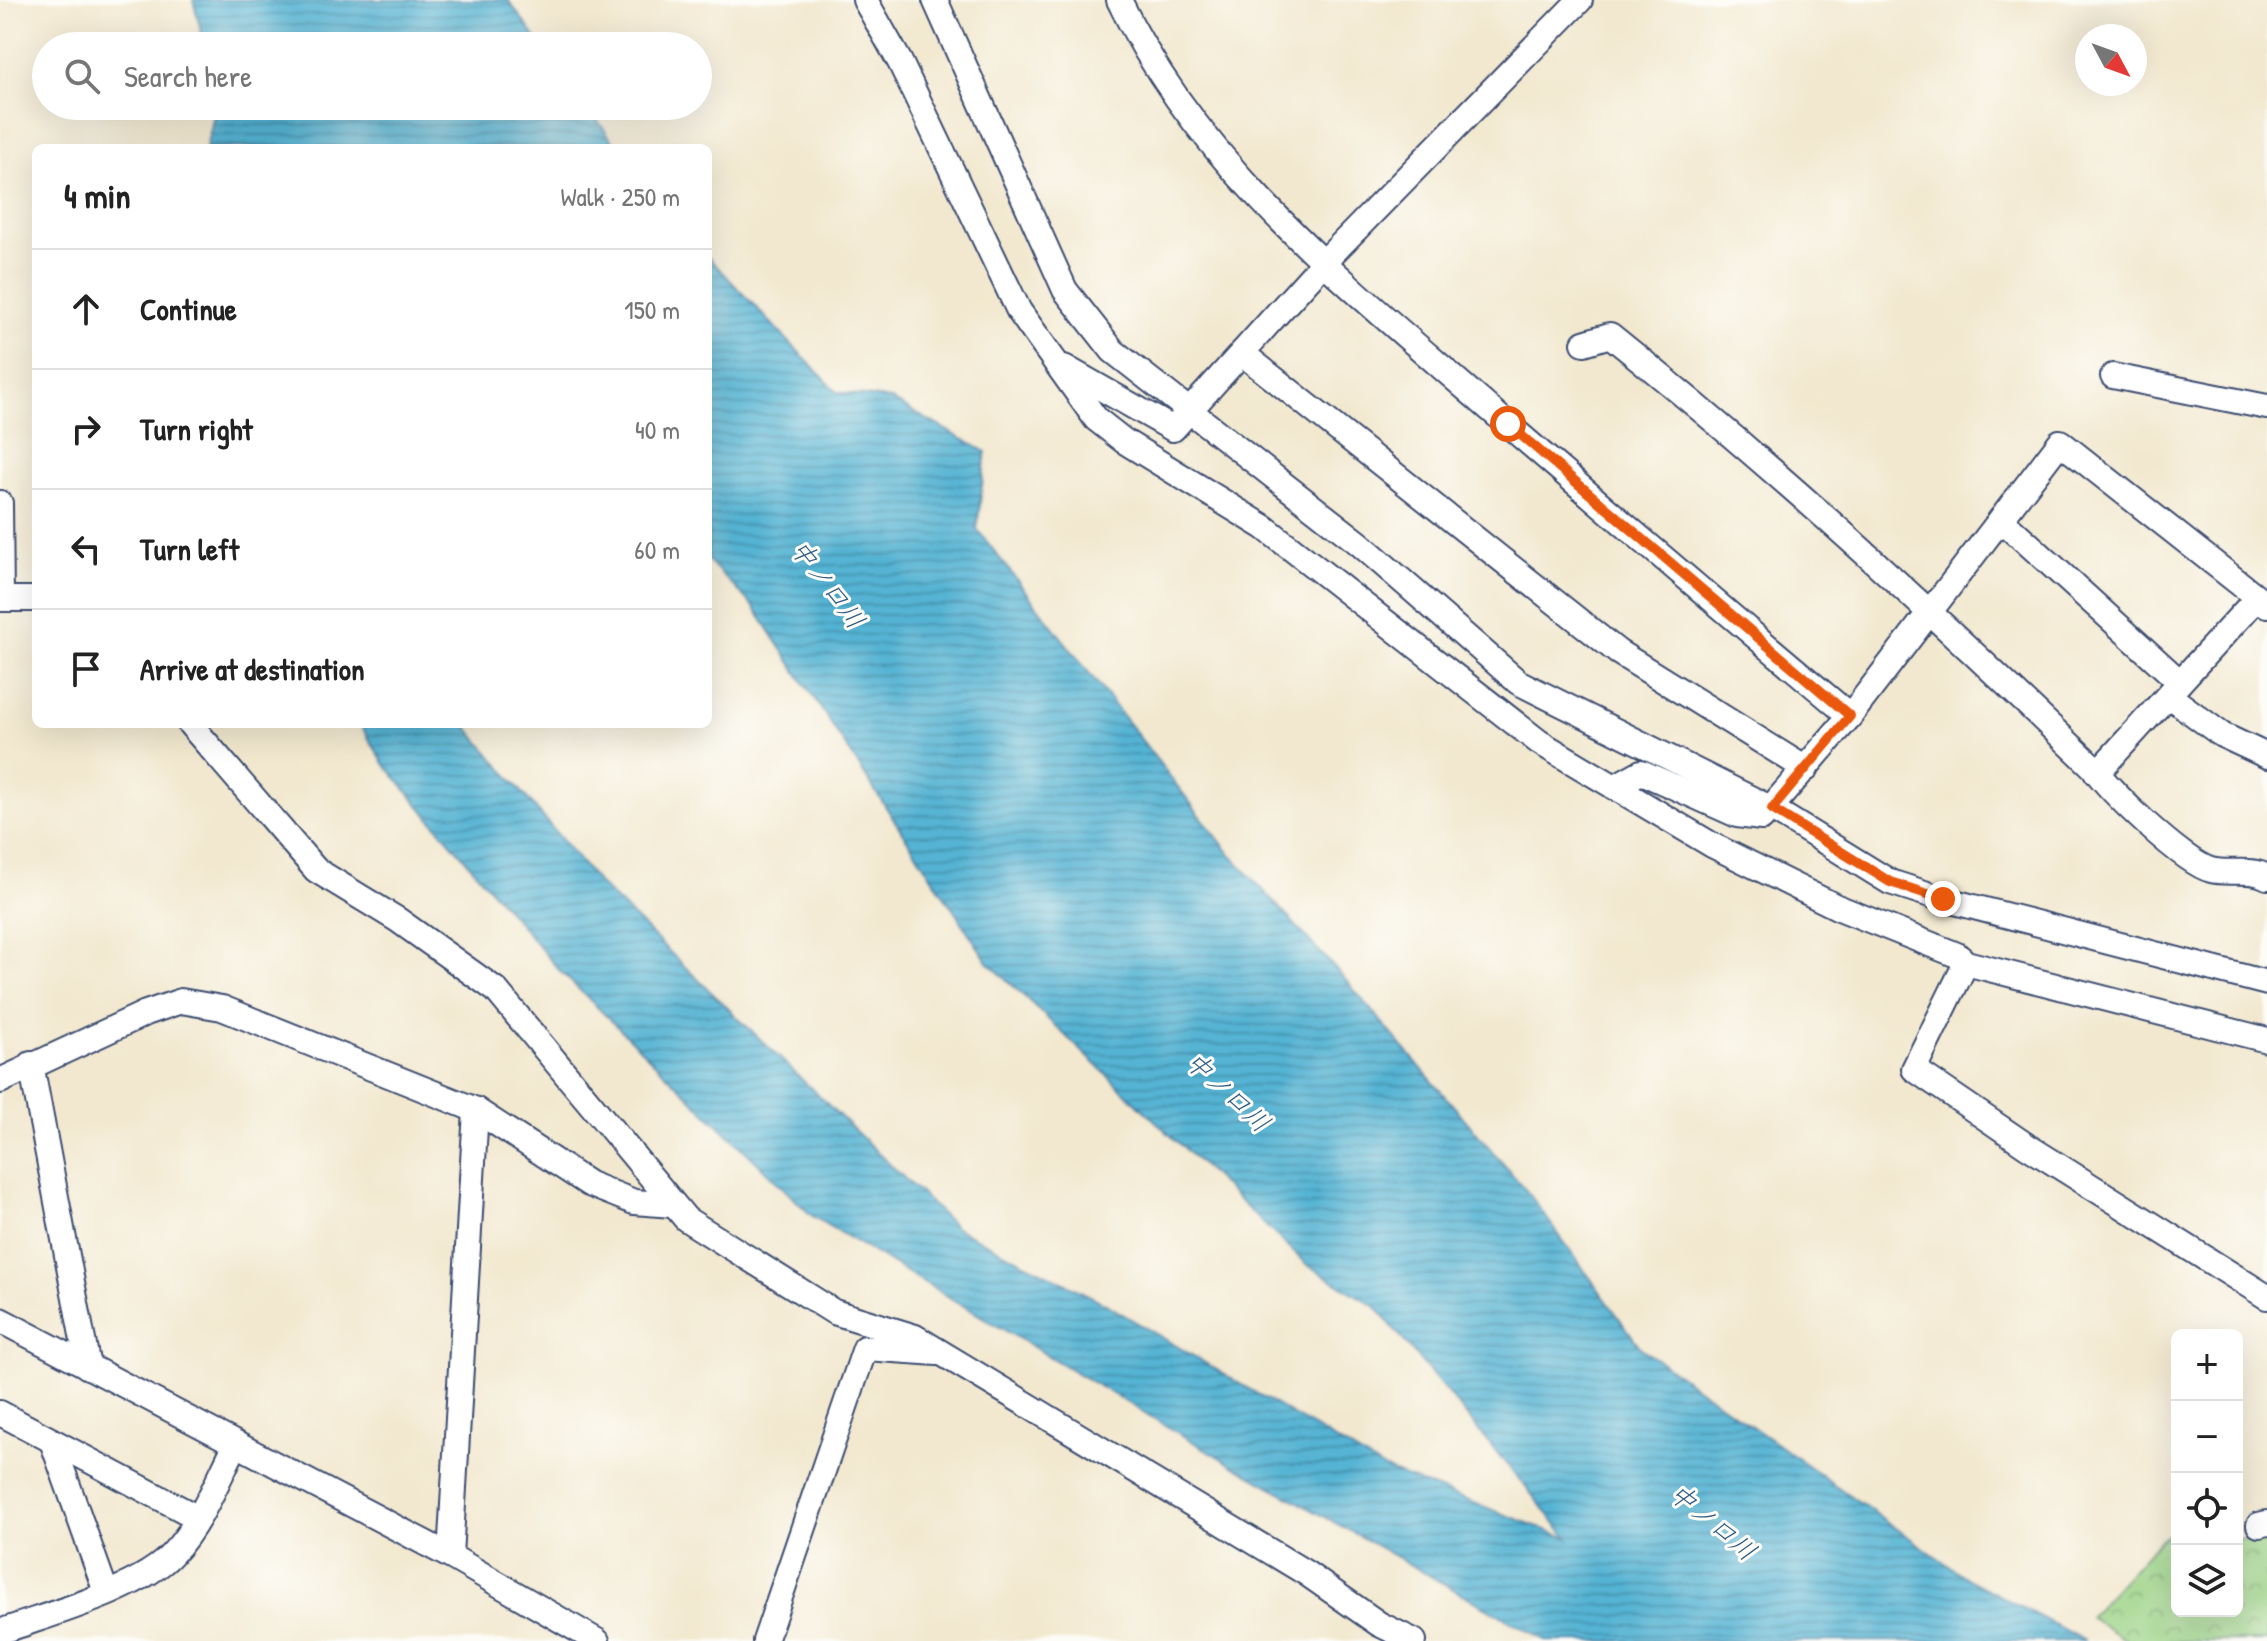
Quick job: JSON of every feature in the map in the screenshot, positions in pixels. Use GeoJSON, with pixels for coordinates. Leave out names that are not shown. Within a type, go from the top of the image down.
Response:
{"type":"FeatureCollection","features":[{"type":"Feature","properties":{"kind":"street"},"geometry":{"type":"LineString","coordinates":[[865,0],[900,62],[1019,311],[1096,419],[1124,441],[1264,527],[1539,742],[1712,845],[1837,907],[1957,955],[1966,963],[2267,1040]]}},
{"type":"Feature","properties":{"kind":"street"},"geometry":{"type":"LineString","coordinates":[[935,0],[1065,290],[1113,351],[1360,544],[1518,682],[1772,809],[1890,882],[2267,983]]}},
{"type":"Feature","properties":{"kind":"street"},"geometry":{"type":"LineString","coordinates":[[1119,0],[1134,31],[1222,157],[1323,263],[1850,716]]}},
{"type":"Feature","properties":{"kind":"street"},"geometry":{"type":"LineString","coordinates":[[1058,364],[1173,429],[1323,263],[1580,0]]}},
{"type":"Feature","properties":{"kind":"street"},"geometry":{"type":"LineString","coordinates":[[1584,343],[1610,335],[1727,428],[1931,611],[2097,773],[2114,794],[2191,860],[2212,871],[2260,873],[2267,877]]}},
{"type":"Feature","properties":{"kind":"street"},"geometry":{"type":"LineString","coordinates":[[1243,354],[1618,652],[1806,769]]}},
{"type":"Feature","properties":{"kind":"street"},"geometry":{"type":"LineString","coordinates":[[2113,376],[2267,407]]}},
{"type":"Feature","properties":{"kind":"street"},"geometry":{"type":"LineString","coordinates":[[1614,787],[1641,772],[1737,815],[1762,818],[1850,716],[2060,442],[2262,601],[2097,773]]}},
{"type":"Feature","properties":{"kind":"street"},"geometry":{"type":"LineString","coordinates":[[0,503],[0,599],[32,599]]}},
{"type":"Feature","properties":{"kind":"street"},"geometry":{"type":"LineString","coordinates":[[2001,519],[2222,735],[2267,756]]}},
{"type":"Feature","properties":{"kind":"street"},"geometry":{"type":"LineString","coordinates":[[193,728],[316,870],[398,920],[496,990],[686,1219],[834,1312],[915,1337],[1306,1573],[1374,1632],[1414,1641]]}},
{"type":"Feature","properties":{"kind":"street"},"geometry":{"type":"LineString","coordinates":[[1966,963],[1914,1069],[2027,1146],[2267,1297]]}},
{"type":"Feature","properties":{"kind":"street"},"geometry":{"type":"LineString","coordinates":[[0,1081],[31,1064],[181,1001],[222,1008],[476,1110],[589,1184],[634,1202],[673,1205]]}},
{"type":"Feature","properties":{"kind":"street"},"geometry":{"type":"LineString","coordinates":[[31,1064],[88,1367]]}},
{"type":"Feature","properties":{"kind":"street"},"geometry":{"type":"LineString","coordinates":[[450,1556],[476,1110]]}},
{"type":"Feature","properties":{"kind":"street"},"geometry":{"type":"LineString","coordinates":[[0,1320],[235,1446],[450,1556],[597,1641]]}},
{"type":"Feature","properties":{"kind":"street"},"geometry":{"type":"LineString","coordinates":[[765,1641],[865,1348],[944,1354]]}},
{"type":"Feature","properties":{"kind":"street"},"geometry":{"type":"LineString","coordinates":[[0,1413],[198,1518]]}},
{"type":"Feature","properties":{"kind":"street"},"geometry":{"type":"LineString","coordinates":[[52,1441],[106,1592]]}},
{"type":"Feature","properties":{"kind":"street"},"geometry":{"type":"LineString","coordinates":[[2,1626],[137,1580],[171,1556],[198,1518],[235,1446]]}},
{"type":"Feature","properties":{"kind":"green space"},"geometry":{"type":"Polygon","coordinates":[[[2171,1532],[2171,1617],[2243,1617],[2243,1540],[2267,1533],[2267,1641],[2128,1641],[2089,1617],[2159,1541],[2171,1532]]]}},
{"type":"Feature","properties":{"kind":"water"},"geometry":{"type":"Polygon","coordinates":[[[193,0],[508,0],[532,32],[201,32],[193,0]]]}},
{"type":"Feature","properties":{"kind":"water"},"geometry":{"type":"Polygon","coordinates":[[[213,120],[597,120],[615,144],[207,144],[213,120]]]}},
{"type":"Feature","properties":{"kind":"water","name":"中ノ口川"},"geometry":{"type":"Polygon","coordinates":[[[712,261],[837,392],[892,400],[986,452],[977,529],[1231,855],[1349,984],[1530,1195],[1641,1348],[1968,1579],[2085,1641],[1546,1641],[1234,1466],[812,1216],[559,970],[385,765],[362,728],[468,728],[598,883],[956,1228],[1102,1302],[1386,1470],[1568,1538],[1376,1307],[1306,1264],[988,962],[754,607],[712,564],[712,261]]]}},
{"type":"Feature","properties":{"kind":"route"},"geometry":{"type":"LineString","coordinates":[[1508,424],[1850,716],[1772,809],[1890,882],[1943,899]]}}]}
